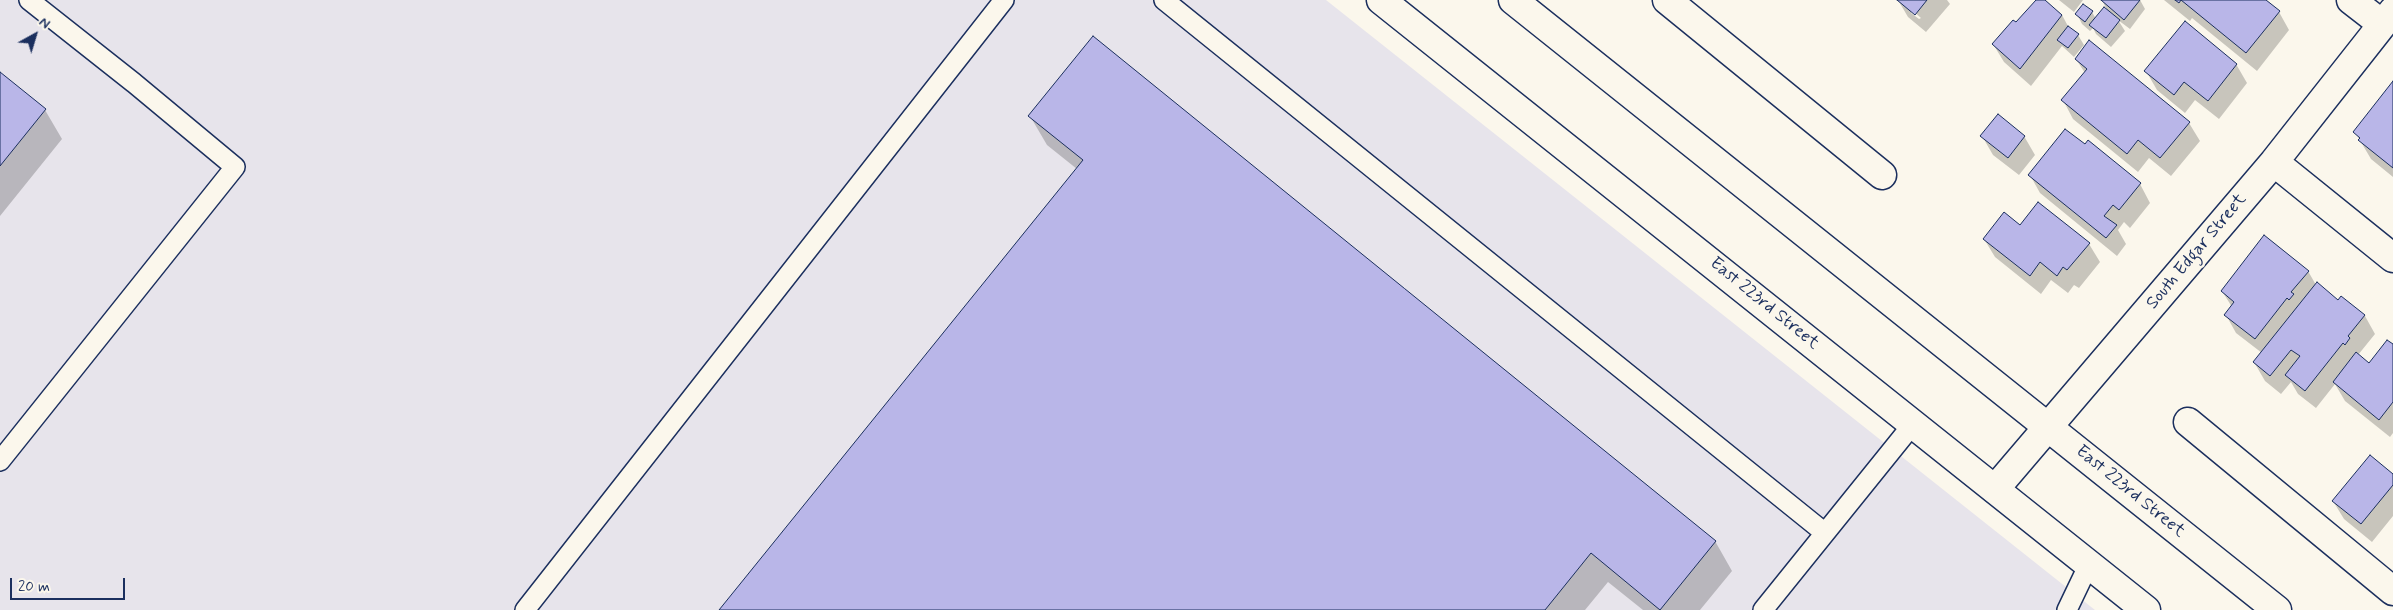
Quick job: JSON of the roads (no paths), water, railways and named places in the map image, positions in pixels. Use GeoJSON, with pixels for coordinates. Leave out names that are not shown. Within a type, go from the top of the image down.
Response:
{"type":"FeatureCollection","features":[{"type":"Feature","properties":{"kind":"main road","name":"East 223rd Street"},"geometry":{"type":"LineString","coordinates":[[1381,0],[2146,610]]}},
{"type":"Feature","properties":{"kind":"main road","name":"East 223rd Street"},"geometry":{"type":"LineString","coordinates":[[1513,0],[2049,426],[2277,610]]}},
{"type":"Feature","properties":{"kind":"main road"},"geometry":{"type":"LineString","coordinates":[[1667,0],[1882,174]]}},
{"type":"Feature","properties":{"kind":"main road"},"geometry":{"type":"LineString","coordinates":[[2351,0],[2387,18]]}},
{"type":"Feature","properties":{"kind":"main road","name":"South Edgar Street"},"geometry":{"type":"LineString","coordinates":[[1995,489],[2274,162],[2387,18]]}},
{"type":"Feature","properties":{"kind":"main road"},"geometry":{"type":"LineString","coordinates":[[2274,162],[2393,258]]}},
{"type":"Feature","properties":{"kind":"main road"},"geometry":{"type":"LineString","coordinates":[[2188,422],[2393,591]]}},
{"type":"Feature","properties":{"kind":"lane"},"geometry":{"type":"LineString","coordinates":[[0,461],[235,167],[134,83],[29,0]]}},
{"type":"Feature","properties":{"kind":"lane"},"geometry":{"type":"LineString","coordinates":[[525,610],[1004,0]]}},
{"type":"Feature","properties":{"kind":"lane"},"geometry":{"type":"LineString","coordinates":[[1164,0],[1825,533]]}},
{"type":"Feature","properties":{"kind":"lane"},"geometry":{"type":"LineString","coordinates":[[1762,610],[1913,424]]}},
{"type":"Feature","properties":{"kind":"lane"},"geometry":{"type":"LineString","coordinates":[[2067,610],[2089,564]]}}]}
